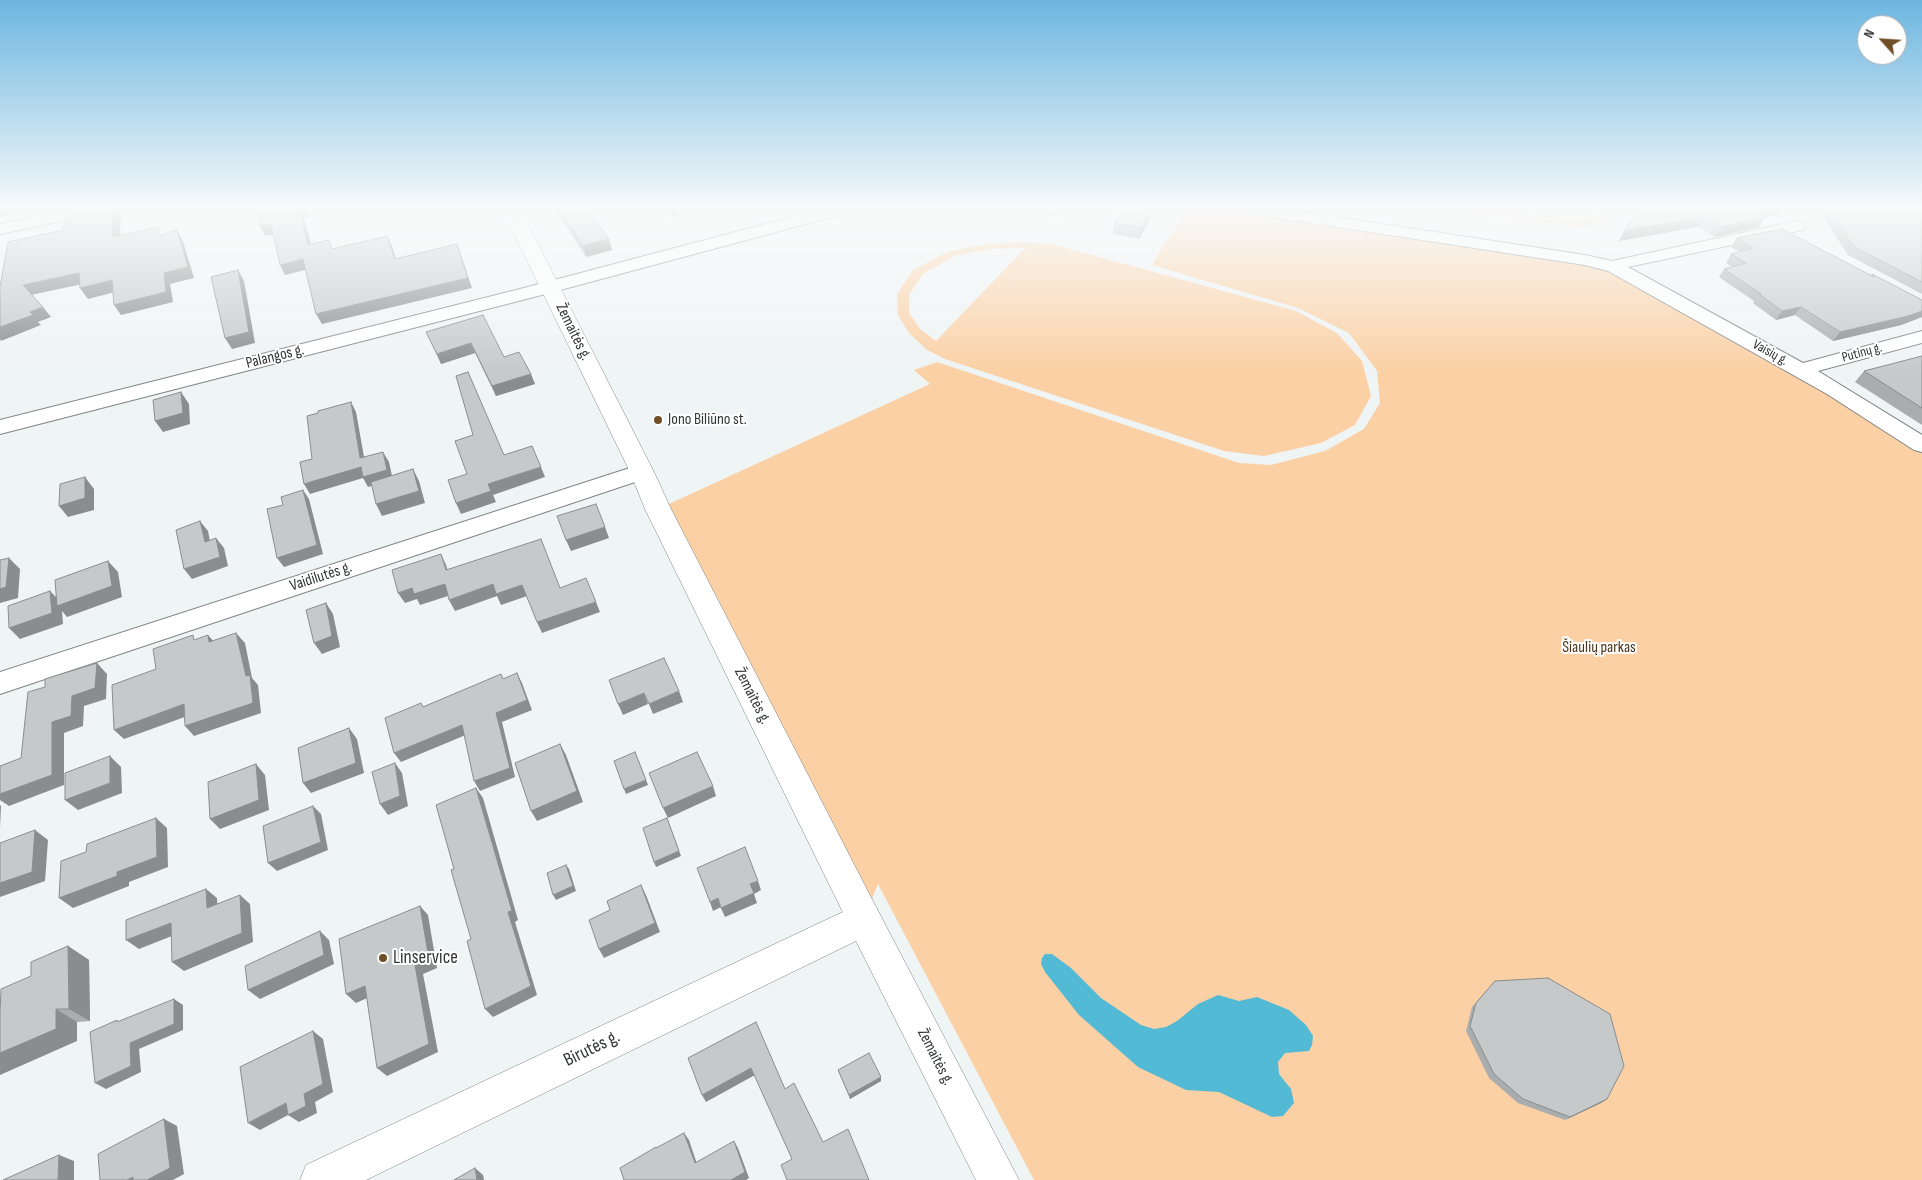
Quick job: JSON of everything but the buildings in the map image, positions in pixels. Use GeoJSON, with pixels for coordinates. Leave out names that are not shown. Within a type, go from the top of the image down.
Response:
{"type":"FeatureCollection","features":[{"type":"Feature","properties":{"kind":"main road","name":"Žemaitės g."},"geometry":{"type":"LineString","coordinates":[[539,264],[642,472],[658,509],[864,919],[998,1180]]}},
{"type":"Feature","properties":{"kind":"main road","name":"Birutės g."},"geometry":{"type":"LineString","coordinates":[[321,1180],[864,919]]}},
{"type":"Feature","properties":{"kind":"street","name":"Palangos g."},"geometry":{"type":"LineString","coordinates":[[0,427],[634,264]]}},
{"type":"Feature","properties":{"kind":"street","name":"Vaisių g."},"geometry":{"type":"LineString","coordinates":[[1602,264],[1614,267],[1834,389],[1922,445]]}},
{"type":"Feature","properties":{"kind":"street"},"geometry":{"type":"LineString","coordinates":[[1614,267],[1620,264]]}},
{"type":"Feature","properties":{"kind":"street","name":"Putinų g."},"geometry":{"type":"LineString","coordinates":[[1802,371],[1812,366],[1922,337]]}},
{"type":"Feature","properties":{"kind":"street","name":"Vaidilutės g."},"geometry":{"type":"LineString","coordinates":[[0,683],[642,472]]}},
{"type":"Feature","properties":{"kind":"green space"},"geometry":{"type":"Polygon","coordinates":[[[924,264],[941,264],[923,274],[909,295],[909,313],[920,329],[936,341],[1010,264],[1125,264],[1296,311],[1337,333],[1362,361],[1371,396],[1355,425],[1321,443],[1264,456],[1224,451],[945,359],[927,350],[909,333],[898,315],[897,294],[913,270],[924,264]]]}},
{"type":"Feature","properties":{"kind":"green space","name":"Šiaulių parkas"},"geometry":{"type":"Polygon","coordinates":[[[1602,264],[1922,445],[1922,1180],[1034,1180],[878,884],[864,919],[658,509],[930,384],[914,370],[937,362],[1239,463],[1271,465],[1325,451],[1364,429],[1380,403],[1377,371],[1349,333],[1298,308],[1152,265],[1602,264]]]}},
{"type":"Feature","properties":{"kind":"water"},"geometry":{"type":"Polygon","coordinates":[[[1045,954],[1052,954],[1071,968],[1101,998],[1141,1025],[1154,1029],[1166,1027],[1177,1021],[1198,1004],[1218,995],[1239,1001],[1257,997],[1289,1010],[1306,1025],[1313,1036],[1309,1051],[1285,1053],[1278,1062],[1279,1074],[1291,1089],[1294,1103],[1283,1116],[1272,1117],[1219,1092],[1186,1090],[1138,1067],[1079,1015],[1045,972],[1041,964],[1045,954]]]}},
{"type":"Feature","properties":{"kind":"place","name":"Jono Biliūno st."},"geometry":{"type":"Point","coordinates":[658,420]}},
{"type":"Feature","properties":{"kind":"place","name":"Linservice"},"geometry":{"type":"Point","coordinates":[383,958]}}]}
